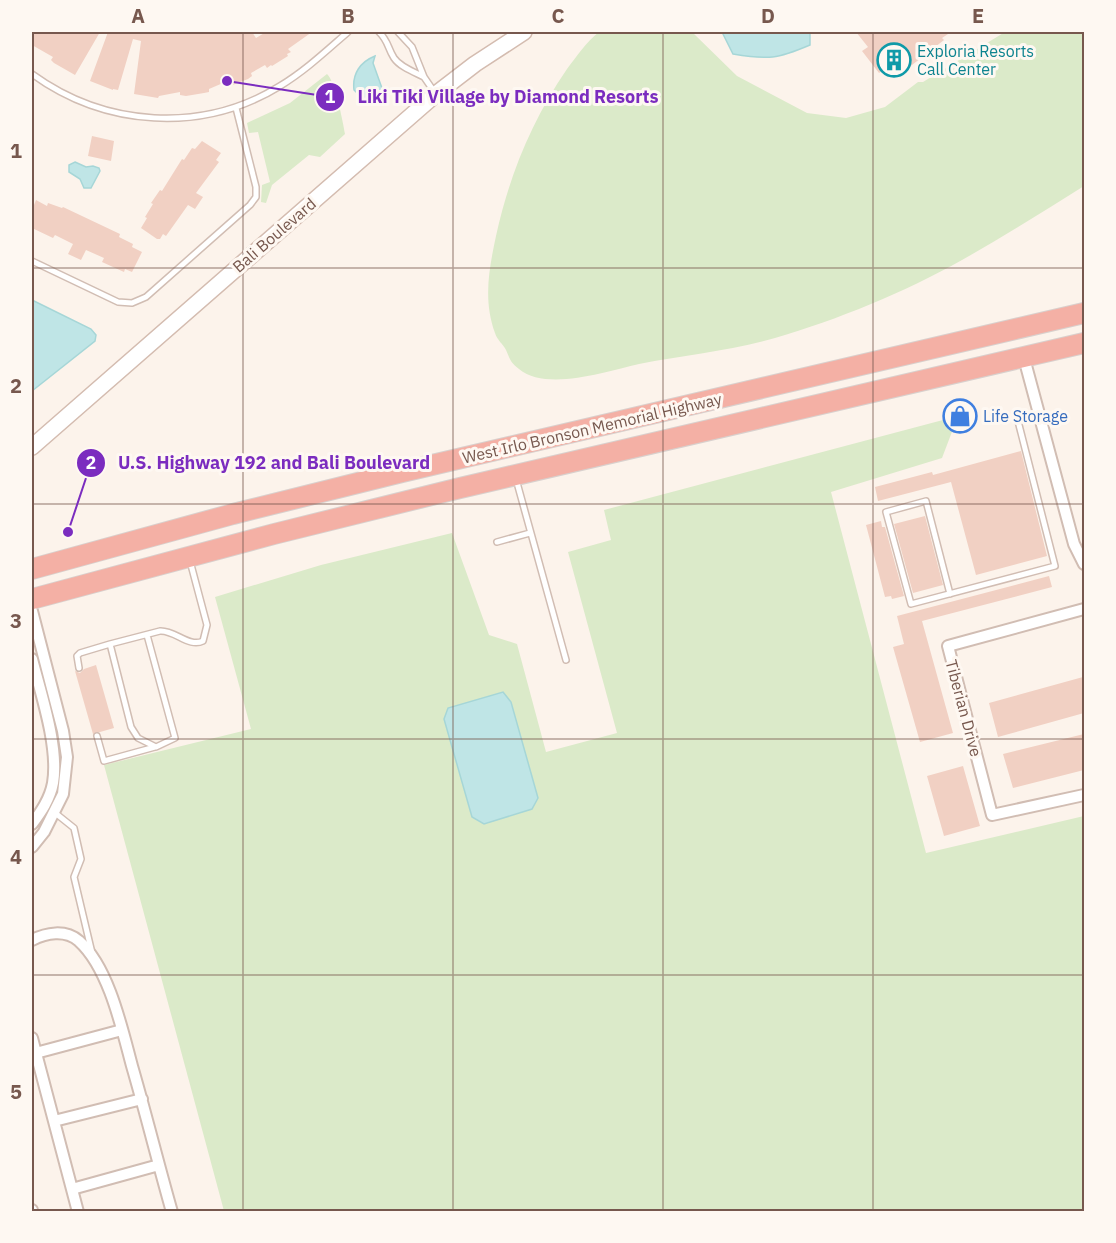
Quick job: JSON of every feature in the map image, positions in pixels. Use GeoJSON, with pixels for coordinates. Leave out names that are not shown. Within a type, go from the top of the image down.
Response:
{"type":"FeatureCollection","features":[{"type":"Feature","properties":{"kind":"highway","name":"West Irlo Bronson Memorial Highway"},"geometry":{"type":"LineString","coordinates":[[32,569],[261,507],[1084,313]]}},
{"type":"Feature","properties":{"kind":"highway"},"geometry":{"type":"LineString","coordinates":[[1024,358],[1035,340],[1061,318]]}},
{"type":"Feature","properties":{"kind":"highway"},"geometry":{"type":"LineString","coordinates":[[971,370],[1003,350],[1010,342],[1011,330]]}},
{"type":"Feature","properties":{"kind":"highway","name":"West Irlo Bronson Memorial Highway"},"geometry":{"type":"LineString","coordinates":[[32,599],[460,488],[1084,343]]}},
{"type":"Feature","properties":{"kind":"highway"},"geometry":{"type":"LineString","coordinates":[[516,475],[532,454],[575,432]]}},
{"type":"Feature","properties":{"kind":"highway"},"geometry":{"type":"LineString","coordinates":[[460,488],[493,468],[504,457],[508,447]]}},
{"type":"Feature","properties":{"kind":"highway"},"geometry":{"type":"LineString","coordinates":[[32,580],[60,561]]}},
{"type":"Feature","properties":{"kind":"street","name":"Bali Boulevard"},"geometry":{"type":"LineString","coordinates":[[32,447],[436,94],[475,64],[524,32]]}},
{"type":"Feature","properties":{"kind":"street"},"geometry":{"type":"LineString","coordinates":[[1024,358],[1074,544],[1084,564]]}},
{"type":"Feature","properties":{"kind":"street","name":"Tiberian Drive"},"geometry":{"type":"LineString","coordinates":[[1084,609],[948,646],[992,815],[1084,795]]}},
{"type":"Feature","properties":{"kind":"street"},"geometry":{"type":"LineString","coordinates":[[32,611],[63,730],[67,757],[63,794],[32,824]]}},
{"type":"Feature","properties":{"kind":"street"},"geometry":{"type":"LineString","coordinates":[[32,659],[52,742],[53,783],[44,832],[32,847]]}},
{"type":"Feature","properties":{"kind":"street"},"geometry":{"type":"LineString","coordinates":[[32,940],[53,933],[69,935],[80,942],[111,994],[172,1212]]}},
{"type":"Feature","properties":{"kind":"street"},"geometry":{"type":"LineString","coordinates":[[34,1053],[122,1030]]}},
{"type":"Feature","properties":{"kind":"street"},"geometry":{"type":"LineString","coordinates":[[32,1038],[34,1053],[78,1212]]}},
{"type":"Feature","properties":{"kind":"street"},"geometry":{"type":"LineString","coordinates":[[54,1121],[142,1099]]}},
{"type":"Feature","properties":{"kind":"street"},"geometry":{"type":"LineString","coordinates":[[72,1189],[159,1165]]}},
{"type":"Feature","properties":{"kind":"lane"},"geometry":{"type":"LineString","coordinates":[[32,74],[64,95],[97,108],[133,117],[188,118],[236,108],[264,95],[292,78],[348,32]]}},
{"type":"Feature","properties":{"kind":"lane"},"geometry":{"type":"LineString","coordinates":[[379,32],[387,41],[394,58],[402,66],[424,77]]}},
{"type":"Feature","properties":{"kind":"lane"},"geometry":{"type":"LineString","coordinates":[[398,32],[412,47],[424,77],[436,94]]}},
{"type":"Feature","properties":{"kind":"lane"},"geometry":{"type":"LineString","coordinates":[[32,261],[118,302],[132,303],[146,297],[250,205],[256,197],[256,187],[236,108]]}},
{"type":"Feature","properties":{"kind":"lane"},"geometry":{"type":"LineString","coordinates":[[950,594],[926,501],[886,512],[911,604],[950,594],[1055,566],[1018,421],[1039,416]]}},
{"type":"Feature","properties":{"kind":"lane"},"geometry":{"type":"LineString","coordinates":[[516,475],[566,660]]}},
{"type":"Feature","properties":{"kind":"lane"},"geometry":{"type":"LineString","coordinates":[[497,542],[530,533]]}},
{"type":"Feature","properties":{"kind":"lane"},"geometry":{"type":"LineString","coordinates":[[79,668],[77,656],[80,653],[147,635],[168,631],[193,643],[199,644],[203,641],[207,625],[189,557]]}},
{"type":"Feature","properties":{"kind":"lane"},"geometry":{"type":"LineString","coordinates":[[97,736],[104,761],[156,747],[175,738],[147,635]]}},
{"type":"Feature","properties":{"kind":"lane"},"geometry":{"type":"LineString","coordinates":[[110,644],[131,727],[138,738],[156,747]]}},
{"type":"Feature","properties":{"kind":"lane"},"geometry":{"type":"LineString","coordinates":[[49,810],[74,828],[81,854],[74,877],[93,961]]}},
{"type":"Feature","properties":{"kind":"green space"},"geometry":{"type":"Polygon","coordinates":[[[599,32],[692,32],[737,76],[807,113],[846,118],[885,107],[918,82],[923,82],[1005,32],[1084,32],[1084,186],[940,272],[894,294],[822,323],[724,350],[639,364],[578,378],[545,379],[531,376],[512,362],[496,335],[491,321],[488,284],[493,248],[515,170],[533,128],[567,69],[599,32]]]}},
{"type":"Feature","properties":{"kind":"green space"},"geometry":{"type":"Polygon","coordinates":[[[327,74],[336,93],[345,134],[320,157],[309,155],[272,185],[266,203],[261,202],[262,185],[270,182],[258,132],[249,133],[247,123],[290,103],[327,74]]]}},
{"type":"Feature","properties":{"kind":"green space"},"geometry":{"type":"Polygon","coordinates":[[[958,416],[942,458],[831,492],[926,853],[1084,816],[1084,1211],[224,1211],[104,765],[251,729],[215,597],[321,565],[452,533],[489,635],[517,644],[546,752],[617,733],[568,552],[611,540],[604,510],[958,416]]]}},
{"type":"Feature","properties":{"kind":"water"},"geometry":{"type":"Polygon","coordinates":[[[722,32],[810,32],[810,45],[773,57],[745,56],[733,54],[722,32]]]}},
{"type":"Feature","properties":{"kind":"water"},"geometry":{"type":"Polygon","coordinates":[[[375,56],[373,63],[383,91],[374,98],[362,98],[354,90],[354,79],[361,65],[375,56]]]}},
{"type":"Feature","properties":{"kind":"water"},"geometry":{"type":"Polygon","coordinates":[[[75,162],[86,167],[99,168],[100,171],[91,188],[84,188],[80,179],[69,172],[69,165],[75,162]]]}},
{"type":"Feature","properties":{"kind":"water"},"geometry":{"type":"Polygon","coordinates":[[[32,300],[91,329],[96,335],[95,341],[32,391],[32,300]]]}},
{"type":"Feature","properties":{"kind":"water"},"geometry":{"type":"Polygon","coordinates":[[[503,692],[511,702],[538,798],[532,809],[484,824],[472,817],[444,719],[448,708],[503,692]]]}},
{"type":"Feature","properties":{"kind":"building"},"geometry":{"type":"Polygon","coordinates":[[[32,32],[100,32],[75,75],[54,63],[51,60],[53,57],[32,45],[32,32]]]}},
{"type":"Feature","properties":{"kind":"building"},"geometry":{"type":"Polygon","coordinates":[[[108,32],[252,32],[256,38],[266,32],[312,32],[288,49],[291,52],[287,54],[288,56],[272,66],[267,68],[265,65],[251,73],[252,76],[248,79],[225,87],[223,83],[209,89],[209,92],[186,96],[180,95],[180,92],[158,98],[134,94],[141,41],[133,39],[118,90],[90,81],[108,32]]]}},
{"type":"Feature","properties":{"kind":"building","name":"Exploria Resorts Call Center"},"geometry":{"type":"Polygon","coordinates":[[[856,32],[951,32],[903,72],[897,74],[893,69],[889,72],[886,68],[879,73],[862,51],[868,47],[856,32]]]}},
{"type":"Feature","properties":{"kind":"building"},"geometry":{"type":"Polygon","coordinates":[[[92,136],[114,141],[111,161],[88,156],[92,136]]]}},
{"type":"Feature","properties":{"kind":"building"},"geometry":{"type":"Polygon","coordinates":[[[202,141],[221,153],[216,160],[219,162],[196,193],[203,197],[195,209],[188,205],[166,236],[163,234],[160,239],[157,239],[141,228],[153,204],[151,203],[160,190],[162,191],[182,159],[184,160],[192,148],[195,149],[202,141]]]}},
{"type":"Feature","properties":{"kind":"building"},"geometry":{"type":"Polygon","coordinates":[[[36,200],[47,206],[48,203],[63,207],[120,234],[119,237],[142,252],[132,272],[125,269],[124,272],[102,262],[104,258],[86,250],[81,260],[68,254],[73,244],[55,235],[53,238],[32,228],[32,210],[36,200]]]}},
{"type":"Feature","properties":{"kind":"building"},"geometry":{"type":"Polygon","coordinates":[[[1021,451],[1047,556],[976,575],[951,482],[878,501],[875,487],[932,472],[933,475],[1021,451]]]}},
{"type":"Feature","properties":{"kind":"building"},"geometry":{"type":"Polygon","coordinates":[[[925,516],[943,585],[913,593],[894,524],[925,516]]]}},
{"type":"Feature","properties":{"kind":"building"},"geometry":{"type":"Polygon","coordinates":[[[881,521],[882,527],[885,527],[904,596],[892,599],[891,596],[885,597],[866,525],[881,521]]]}},
{"type":"Feature","properties":{"kind":"building"},"geometry":{"type":"Polygon","coordinates":[[[1049,576],[1052,587],[922,621],[953,733],[920,742],[893,647],[904,644],[897,616],[1049,576]]]}},
{"type":"Feature","properties":{"kind":"building"},"geometry":{"type":"Polygon","coordinates":[[[96,665],[114,728],[93,734],[75,671],[80,673],[96,665]]]}},
{"type":"Feature","properties":{"kind":"building"},"geometry":{"type":"Polygon","coordinates":[[[1083,677],[1084,713],[998,737],[989,703],[1083,677]]]}},
{"type":"Feature","properties":{"kind":"building"},"geometry":{"type":"Polygon","coordinates":[[[1084,734],[1084,770],[1013,788],[1003,754],[1084,734]]]}},
{"type":"Feature","properties":{"kind":"building"},"geometry":{"type":"Polygon","coordinates":[[[963,766],[980,826],[944,836],[927,776],[963,766]]]}},
{"type":"Feature","properties":{"kind":"place","name":"Exploria Resorts Call Center"},"geometry":{"type":"Point","coordinates":[894,60]}},
{"type":"Feature","properties":{"kind":"place","name":"Liki Tiki Village by Diamond Resorts"},"geometry":{"type":"Point","coordinates":[227,81]}},
{"type":"Feature","properties":{"kind":"place","name":"Life Storage"},"geometry":{"type":"Point","coordinates":[960,416]}},
{"type":"Feature","properties":{"kind":"place","name":"U.S. Highway 192 and Bali Boulevard"},"geometry":{"type":"Point","coordinates":[68,532]}}]}
